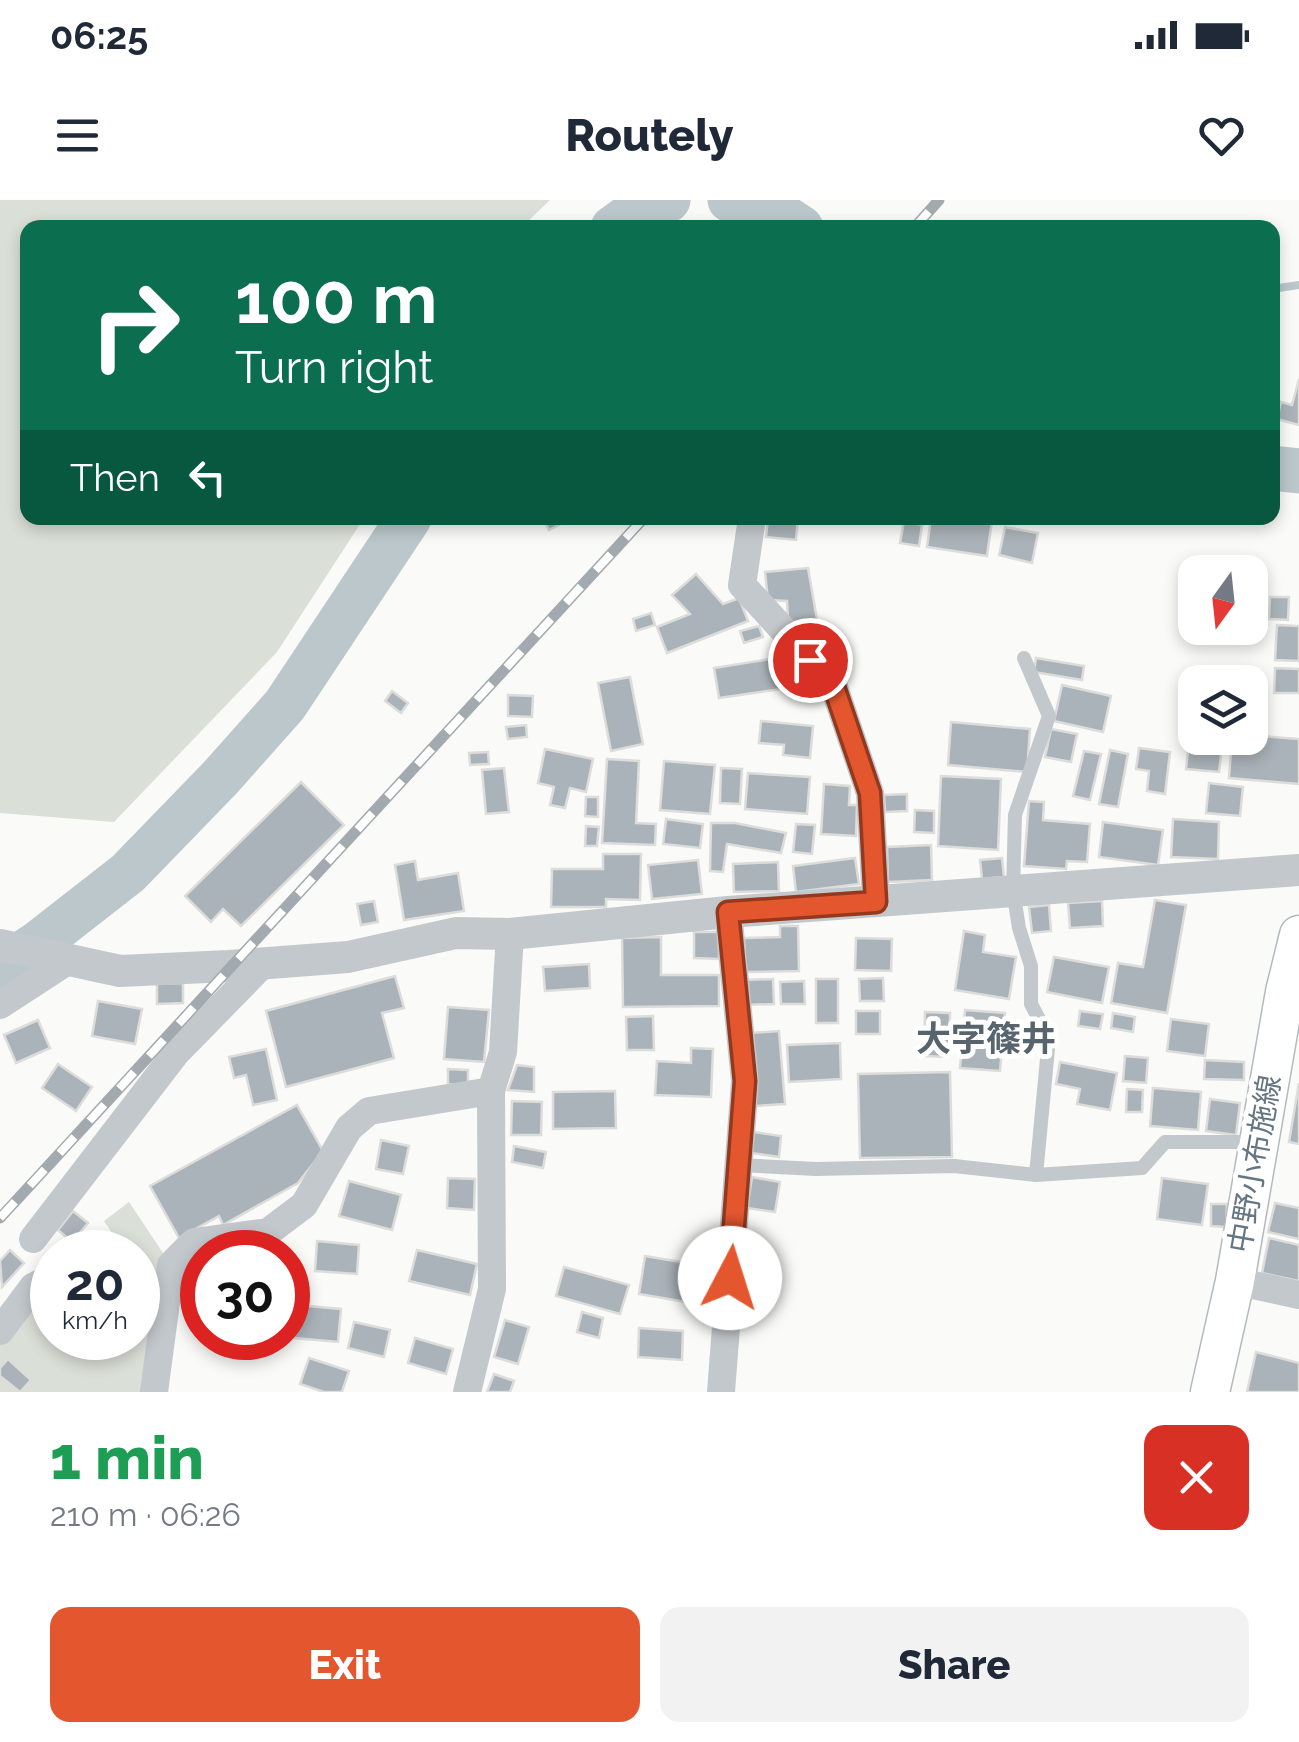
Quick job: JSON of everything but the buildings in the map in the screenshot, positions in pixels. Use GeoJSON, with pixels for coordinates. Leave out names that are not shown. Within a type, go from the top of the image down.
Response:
{"type":"FeatureCollection","features":[{"type":"Feature","properties":{"kind":"main road","name":"中野小布施線"},"geometry":{"type":"LineString","coordinates":[[1210,1392],[1235,1281],[1284,992],[1299,935]]}},
{"type":"Feature","properties":{"kind":"street"},"geometry":{"type":"LineString","coordinates":[[751,525],[742,585],[833,684],[870,793],[876,902]]}},
{"type":"Feature","properties":{"kind":"street"},"geometry":{"type":"LineString","coordinates":[[0,945],[120,971],[264,963],[348,956],[456,932],[510,934],[728,912],[1299,870]]}},
{"type":"Feature","properties":{"kind":"street"},"geometry":{"type":"LineString","coordinates":[[721,1392],[745,1081],[728,912]]}},
{"type":"Feature","properties":{"kind":"street"},"geometry":{"type":"LineString","coordinates":[[467,1392],[492,1290],[491,1091],[504,1052],[510,934]]}},
{"type":"Feature","properties":{"kind":"street"},"geometry":{"type":"LineString","coordinates":[[0,1005],[66,962]]}},
{"type":"Feature","properties":{"kind":"street"},"geometry":{"type":"LineString","coordinates":[[40,1230],[176,1054],[264,963]]}},
{"type":"Feature","properties":{"kind":"street"},"geometry":{"type":"LineString","coordinates":[[154,1392],[171,1265],[194,1242],[268,1232],[304,1205],[349,1128],[369,1111],[491,1091]]}},
{"type":"Feature","properties":{"kind":"street"},"geometry":{"type":"LineString","coordinates":[[1235,1281],[1299,1295]]}},
{"type":"Feature","properties":{"kind":"street"},"geometry":{"type":"LineString","coordinates":[[0,1332],[30,1291]]}},
{"type":"Feature","properties":{"kind":"street"},"geometry":{"type":"LineString","coordinates":[[160,1299],[166,1300]]}},
{"type":"Feature","properties":{"kind":"lane"},"geometry":{"type":"LineString","coordinates":[[1024,658],[1049,716],[1014,816],[1013,890],[1018,928],[1031,966],[1031,1004],[1049,1038],[1036,1175]]}},
{"type":"Feature","properties":{"kind":"lane"},"geometry":{"type":"LineString","coordinates":[[740,1165],[816,1169],[954,1166],[1036,1175],[1142,1168],[1165,1142],[1259,1142]]}},
{"type":"Feature","properties":{"kind":"shaded area"},"geometry":{"type":"Polygon","coordinates":[[[0,200],[550,200],[529,220],[20,220],[20,525],[359,525],[277,652],[114,822],[0,813],[0,200]]]}},
{"type":"Feature","properties":{"kind":"shaded area"},"geometry":{"type":"Polygon","coordinates":[[[129,1202],[148,1230],[110,1230],[104,1221],[129,1202]]]}},
{"type":"Feature","properties":{"kind":"shaded area"},"geometry":{"type":"Polygon","coordinates":[[[160,1248],[171,1265],[160,1347],[160,1248]]]}},
{"type":"Feature","properties":{"kind":"shaded area"},"geometry":{"type":"Polygon","coordinates":[[[30,1300],[30,1360],[158,1360],[154,1392],[0,1392],[0,1331],[30,1300]]]}},
{"type":"Feature","properties":{"kind":"waterway"},"geometry":{"type":"LineString","coordinates":[[624,220],[646,204],[668,200]]}},
{"type":"Feature","properties":{"kind":"waterway"},"geometry":{"type":"LineString","coordinates":[[730,200],[774,210],[789,220]]}},
{"type":"Feature","properties":{"kind":"waterway"},"geometry":{"type":"LineString","coordinates":[[1280,288],[1299,285]]}},
{"type":"Feature","properties":{"kind":"waterway"},"geometry":{"type":"LineString","coordinates":[[1280,469],[1299,471]]}},
{"type":"Feature","properties":{"kind":"waterway"},"geometry":{"type":"LineString","coordinates":[[0,968],[128,873],[221,777],[285,705],[404,525]]}},
{"type":"Feature","properties":{"kind":"railway"},"geometry":{"type":"LineString","coordinates":[[921,220],[939,200]]}},
{"type":"Feature","properties":{"kind":"railway"},"geometry":{"type":"LineString","coordinates":[[0,1218],[638,525]]}},
{"type":"Feature","properties":{"kind":"district","name":"大字篠井"},"geometry":{"type":"Point","coordinates":[986,1039]}},
{"type":"Feature","properties":{"kind":"route"},"geometry":{"type":"LineString","coordinates":[[730,1278],[745,1081],[728,912],[876,902],[870,793],[833,684],[810,660]]}}]}
